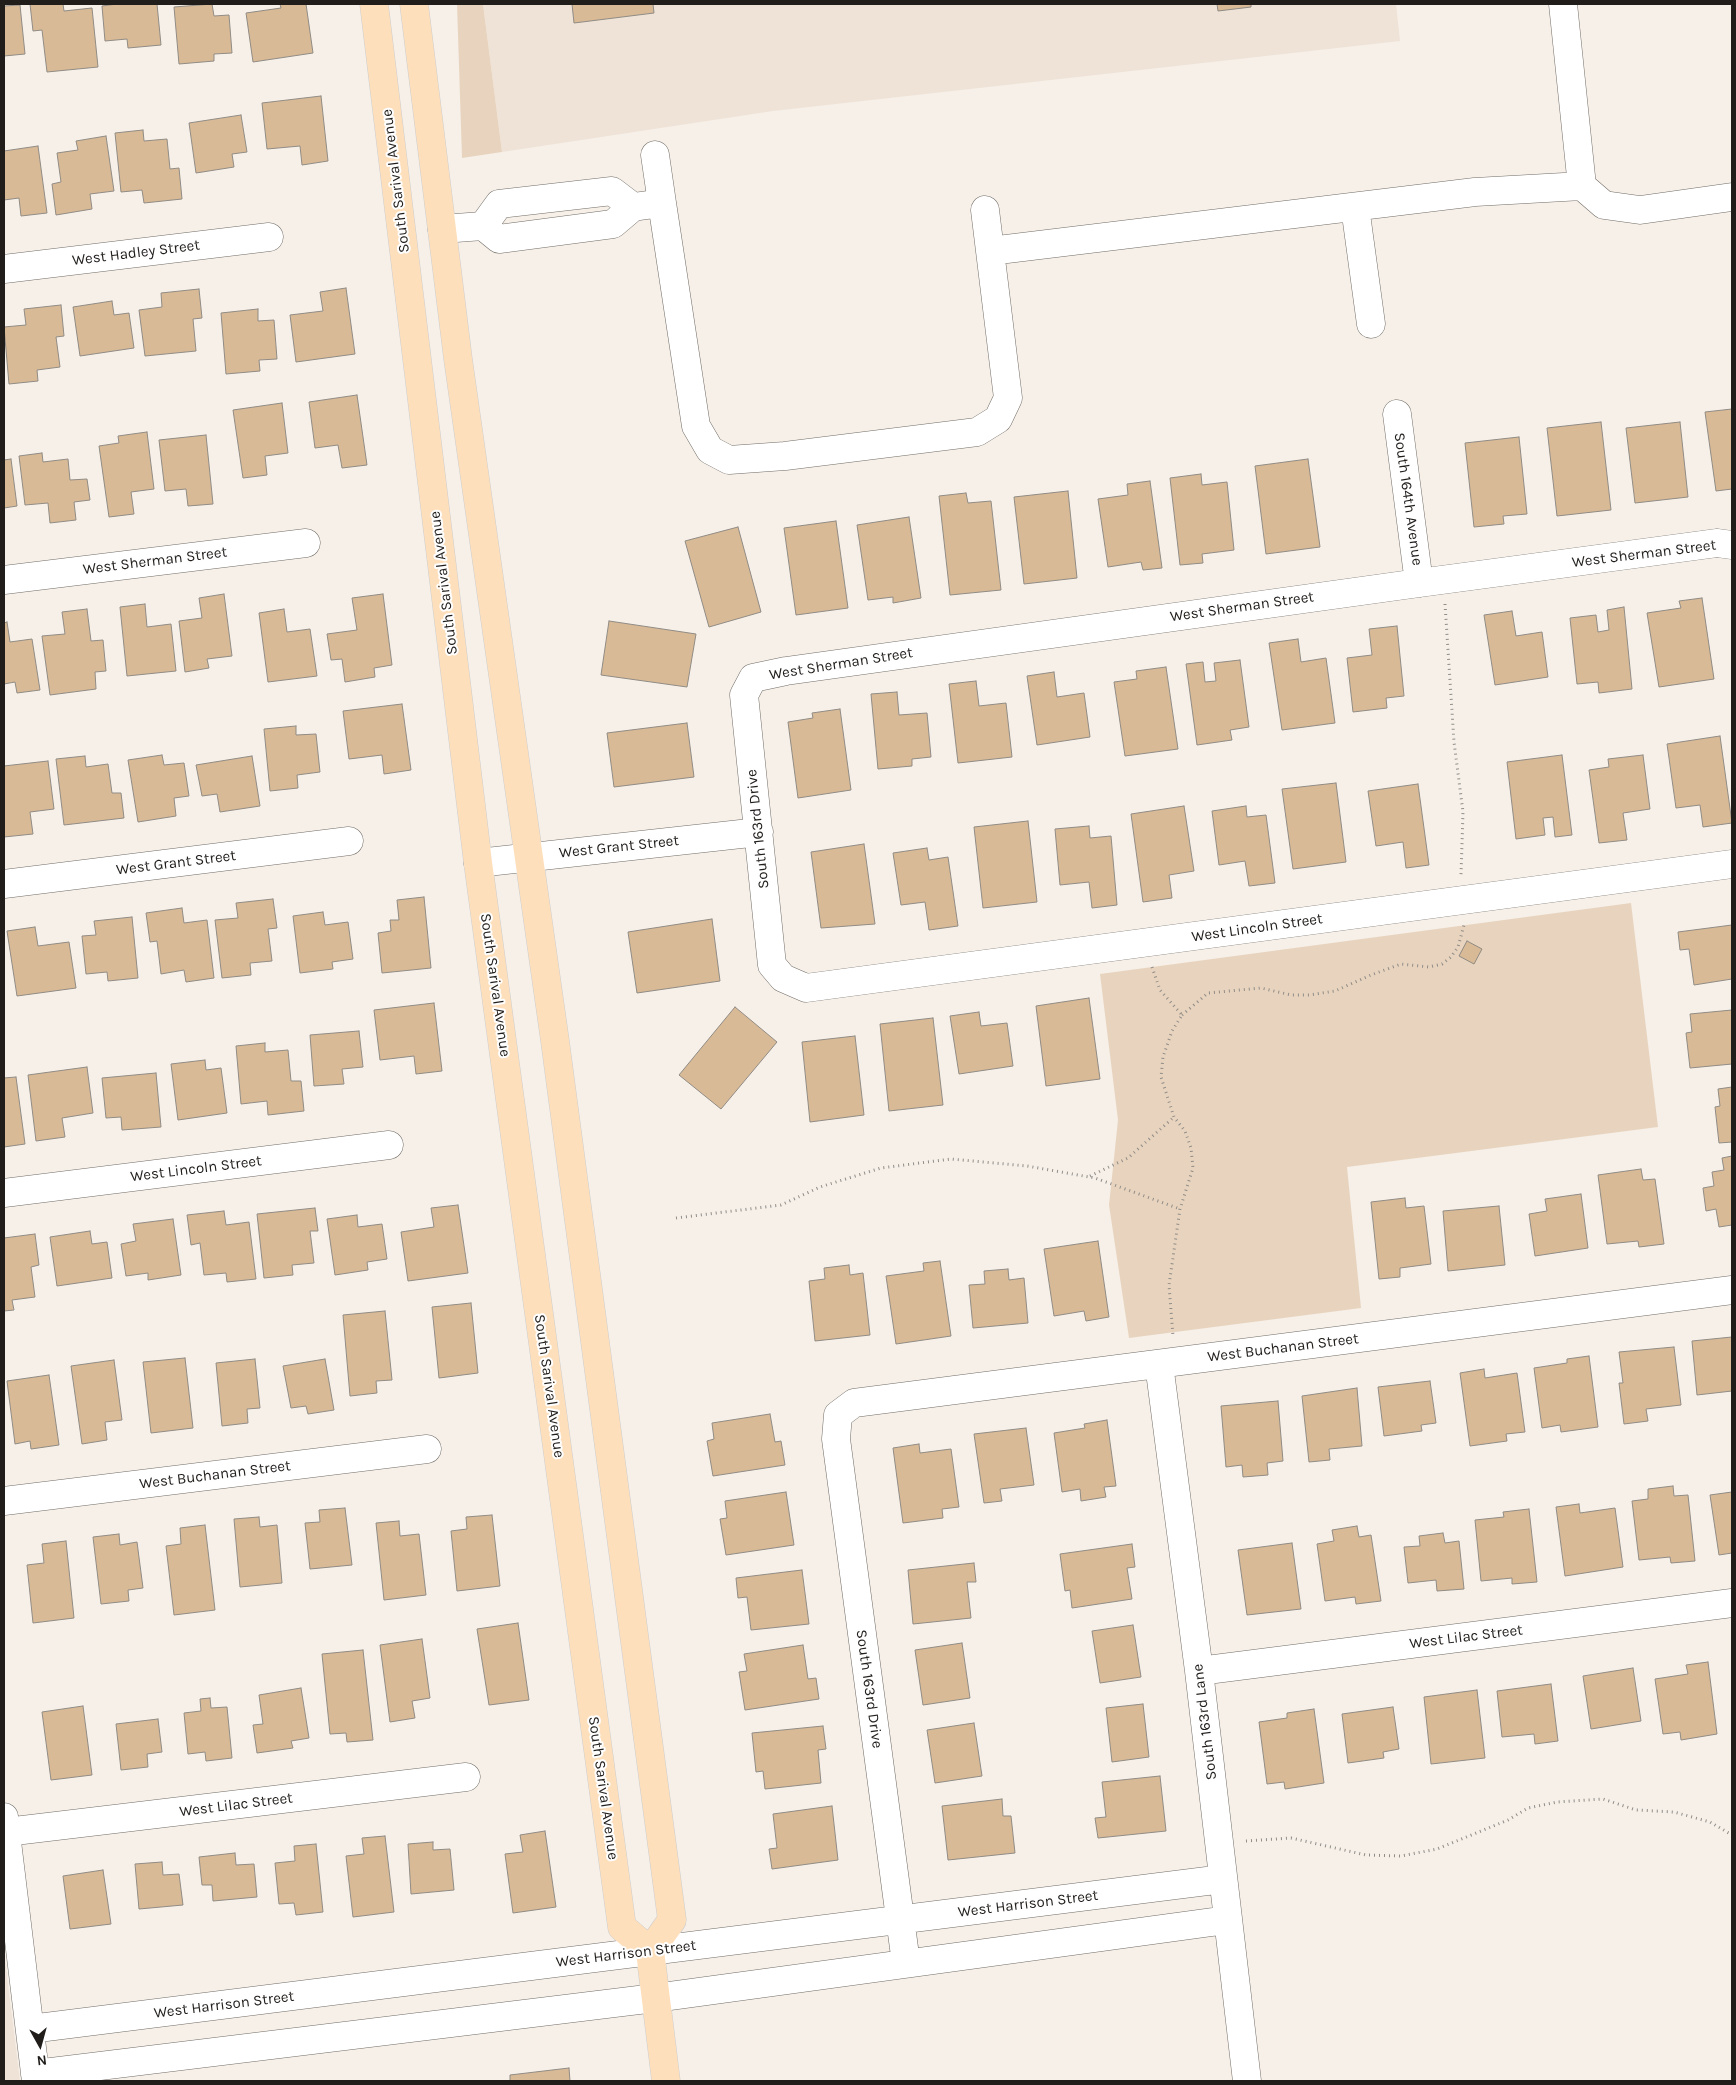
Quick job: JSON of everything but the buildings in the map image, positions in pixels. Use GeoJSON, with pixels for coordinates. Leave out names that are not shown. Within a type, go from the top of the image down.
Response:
{"type":"FeatureCollection","features":[{"type":"Feature","properties":{"kind":"main road","name":"South Sarival Avenue"},"geometry":{"type":"LineString","coordinates":[[374,4],[478,863],[622,1927],[650,1951]]}},
{"type":"Feature","properties":{"kind":"main road"},"geometry":{"type":"LineString","coordinates":[[414,4],[459,369],[555,1041],[672,1920],[650,1951],[666,2081]]}},
{"type":"Feature","properties":{"kind":"main road"},"geometry":{"type":"LineString","coordinates":[[383,70],[421,66]]}},
{"type":"Feature","properties":{"kind":"street"},"geometry":{"type":"LineString","coordinates":[[1563,4],[1582,186],[1604,205],[1640,210],[1732,197]]}},
{"type":"Feature","properties":{"kind":"street"},"geometry":{"type":"LineString","coordinates":[[655,155],[696,426],[710,450],[729,460],[785,456],[977,432],[998,419],[1008,398],[985,210]]}},
{"type":"Feature","properties":{"kind":"street"},"geometry":{"type":"LineString","coordinates":[[990,251],[1475,192],[1582,186]]}},
{"type":"Feature","properties":{"kind":"street"},"geometry":{"type":"LineString","coordinates":[[483,226],[499,204],[612,191],[633,207]]}},
{"type":"Feature","properties":{"kind":"street"},"geometry":{"type":"LineString","coordinates":[[552,198],[557,231]]}},
{"type":"Feature","properties":{"kind":"street"},"geometry":{"type":"LineString","coordinates":[[442,229],[483,226],[499,239],[613,224],[633,207],[662,203]]}},
{"type":"Feature","properties":{"kind":"street"},"geometry":{"type":"LineString","coordinates":[[1355,207],[1371,324]]}},
{"type":"Feature","properties":{"kind":"street","name":"West Hadley Street"},"geometry":{"type":"LineString","coordinates":[[4,269],[269,237]]}},
{"type":"Feature","properties":{"kind":"street","name":"South 164th Avenue"},"geometry":{"type":"LineString","coordinates":[[1397,414],[1419,583]]}},
{"type":"Feature","properties":{"kind":"street","name":"West Sherman Street"},"geometry":{"type":"LineString","coordinates":[[4,580],[306,543]]}},
{"type":"Feature","properties":{"kind":"street","name":"West Sherman Street"},"geometry":{"type":"LineString","coordinates":[[753,678],[786,671],[1419,583],[1717,543],[1732,545]]}},
{"type":"Feature","properties":{"kind":"street","name":"South 163rd Drive"},"geometry":{"type":"LineString","coordinates":[[753,678],[744,695],[745,718],[759,832],[772,965],[783,978]]}},
{"type":"Feature","properties":{"kind":"street","name":"West Grant Street"},"geometry":{"type":"LineString","coordinates":[[478,863],[759,832]]}},
{"type":"Feature","properties":{"kind":"street","name":"West Grant Street"},"geometry":{"type":"LineString","coordinates":[[4,884],[349,841]]}},
{"type":"Feature","properties":{"kind":"street","name":"West Lincoln Street"},"geometry":{"type":"LineString","coordinates":[[783,978],[806,988],[1732,864]]}},
{"type":"Feature","properties":{"kind":"street","name":"West Lincoln Street"},"geometry":{"type":"LineString","coordinates":[[4,1193],[389,1145]]}},
{"type":"Feature","properties":{"kind":"street","name":"West Buchanan Street"},"geometry":{"type":"LineString","coordinates":[[838,1415],[854,1403],[1732,1290]]}},
{"type":"Feature","properties":{"kind":"street","name":"South 163rd Lane"},"geometry":{"type":"LineString","coordinates":[[1167,1363],[1199,1672],[1247,2081]]}},
{"type":"Feature","properties":{"kind":"street","name":"South 163rd Drive"},"geometry":{"type":"LineString","coordinates":[[838,1415],[836,1439],[906,1963]]}},
{"type":"Feature","properties":{"kind":"street","name":"West Buchanan Street"},"geometry":{"type":"LineString","coordinates":[[4,1501],[427,1449]]}},
{"type":"Feature","properties":{"kind":"street","name":"West Lilac Street"},"geometry":{"type":"LineString","coordinates":[[1199,1672],[1732,1603]]}},
{"type":"Feature","properties":{"kind":"street","name":"West Lilac Street"},"geometry":{"type":"LineString","coordinates":[[5,1825],[466,1777]]}},
{"type":"Feature","properties":{"kind":"street"},"geometry":{"type":"LineString","coordinates":[[5,1825],[15,2000],[30,2029],[36,2078],[655,1998],[1227,1920]]}},
{"type":"Feature","properties":{"kind":"street","name":"West Harrison Street"},"geometry":{"type":"LineString","coordinates":[[30,2029],[1223,1879]]}},
{"type":"Feature","properties":{"kind":"path"},"geometry":{"type":"LineString","coordinates":[[1167,1363],[1169,1285],[1180,1209],[1193,1168],[1191,1148],[1184,1131],[1174,1117],[1161,1077],[1163,1057],[1172,1030],[1182,1015],[1208,993],[1262,988],[1291,995],[1309,995],[1335,991],[1371,974],[1402,964],[1429,967],[1442,964],[1452,957],[1462,938],[1464,921],[1459,901],[1463,812],[1454,742],[1445,604],[1419,583]]}},
{"type":"Feature","properties":{"kind":"path"},"geometry":{"type":"LineString","coordinates":[[1148,943],[1150,961],[1160,990],[1182,1015]]}},
{"type":"Feature","properties":{"kind":"path"},"geometry":{"type":"LineString","coordinates":[[1089,1177],[1128,1158],[1174,1117]]}},
{"type":"Feature","properties":{"kind":"path"},"geometry":{"type":"LineString","coordinates":[[676,1218],[781,1205],[820,1186],[881,1168],[951,1159],[1027,1166],[1089,1177],[1180,1209]]}},
{"type":"Feature","properties":{"kind":"path"},"geometry":{"type":"LineString","coordinates":[[1219,1850],[1247,1841],[1291,1838],[1366,1855],[1401,1856],[1437,1848],[1508,1820],[1528,1808],[1557,1802],[1603,1799],[1636,1810],[1674,1812],[1710,1822],[1732,1835]]}},
{"type":"Feature","properties":{"kind":"shaded area"},"geometry":{"type":"Polygon","coordinates":[[[457,4],[483,4],[502,152],[462,158],[457,4]]]}},
{"type":"Feature","properties":{"kind":"shaded area"},"geometry":{"type":"Polygon","coordinates":[[[483,4],[1396,4],[1400,41],[773,111],[502,152],[483,4]]]}},
{"type":"Feature","properties":{"kind":"shaded area"},"geometry":{"type":"Polygon","coordinates":[[[1631,903],[1658,1127],[1347,1167],[1361,1308],[1129,1338],[1109,1205],[1118,1120],[1100,974],[1631,903]]]}},
{"type":"Feature","properties":{"kind":"shaded area"},"geometry":{"type":"Polygon","coordinates":[[[4,1952],[20,2081],[4,2081],[4,1952]]]}}]}
